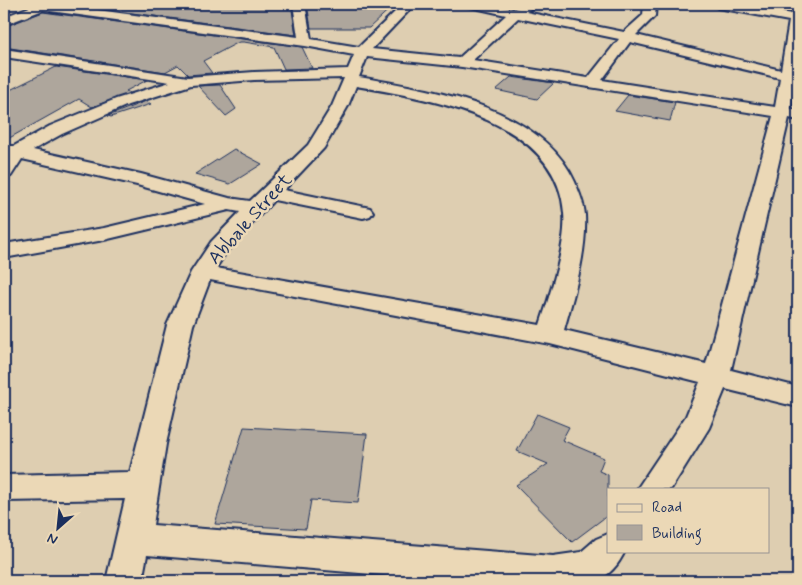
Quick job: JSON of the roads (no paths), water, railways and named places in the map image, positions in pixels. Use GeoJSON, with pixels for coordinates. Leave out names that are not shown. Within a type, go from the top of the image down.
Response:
{"type":"FeatureCollection","features":[{"type":"Feature","properties":{"kind":"street"},"geometry":{"type":"LineString","coordinates":[[299,4],[304,42]]}},
{"type":"Feature","properties":{"kind":"street","name":"Abbale Street"},"geometry":{"type":"LineString","coordinates":[[124,581],[134,540],[151,444],[180,325],[202,272],[219,247],[262,200],[315,148],[340,106],[362,52],[409,4]]}},
{"type":"Feature","properties":{"kind":"street"},"geometry":{"type":"LineString","coordinates":[[470,4],[627,38],[794,78]]}},
{"type":"Feature","properties":{"kind":"street"},"geometry":{"type":"LineString","coordinates":[[462,63],[516,14],[531,4]]}},
{"type":"Feature","properties":{"kind":"street"},"geometry":{"type":"LineString","coordinates":[[591,84],[627,38],[649,16],[650,4]]}},
{"type":"Feature","properties":{"kind":"street"},"geometry":{"type":"LineString","coordinates":[[654,488],[700,420],[716,376],[790,114],[797,19],[718,4]]}},
{"type":"Feature","properties":{"kind":"street"},"geometry":{"type":"LineString","coordinates":[[4,20],[44,5],[362,52],[462,63],[790,114]]}},
{"type":"Feature","properties":{"kind":"street"},"geometry":{"type":"LineString","coordinates":[[4,53],[190,81],[254,76],[351,77],[471,108],[516,129],[546,151],[563,177],[574,213],[567,275],[550,335]]}},
{"type":"Feature","properties":{"kind":"street"},"geometry":{"type":"LineString","coordinates":[[10,151],[97,111],[190,81]]}},
{"type":"Feature","properties":{"kind":"street"},"geometry":{"type":"LineString","coordinates":[[4,172],[10,151]]}},
{"type":"Feature","properties":{"kind":"street"},"geometry":{"type":"LineString","coordinates":[[10,151],[141,180],[228,204]]}},
{"type":"Feature","properties":{"kind":"street"},"geometry":{"type":"LineString","coordinates":[[4,251],[104,234],[228,204],[262,200],[363,212]]}},
{"type":"Feature","properties":{"kind":"street"},"geometry":{"type":"LineString","coordinates":[[202,272],[550,335],[798,397]]}},
{"type":"Feature","properties":{"kind":"street"},"geometry":{"type":"LineString","coordinates":[[4,488],[144,485]]}},
{"type":"Feature","properties":{"kind":"street"},"geometry":{"type":"LineString","coordinates":[[134,540],[554,573],[590,567],[607,551]]}}]}
